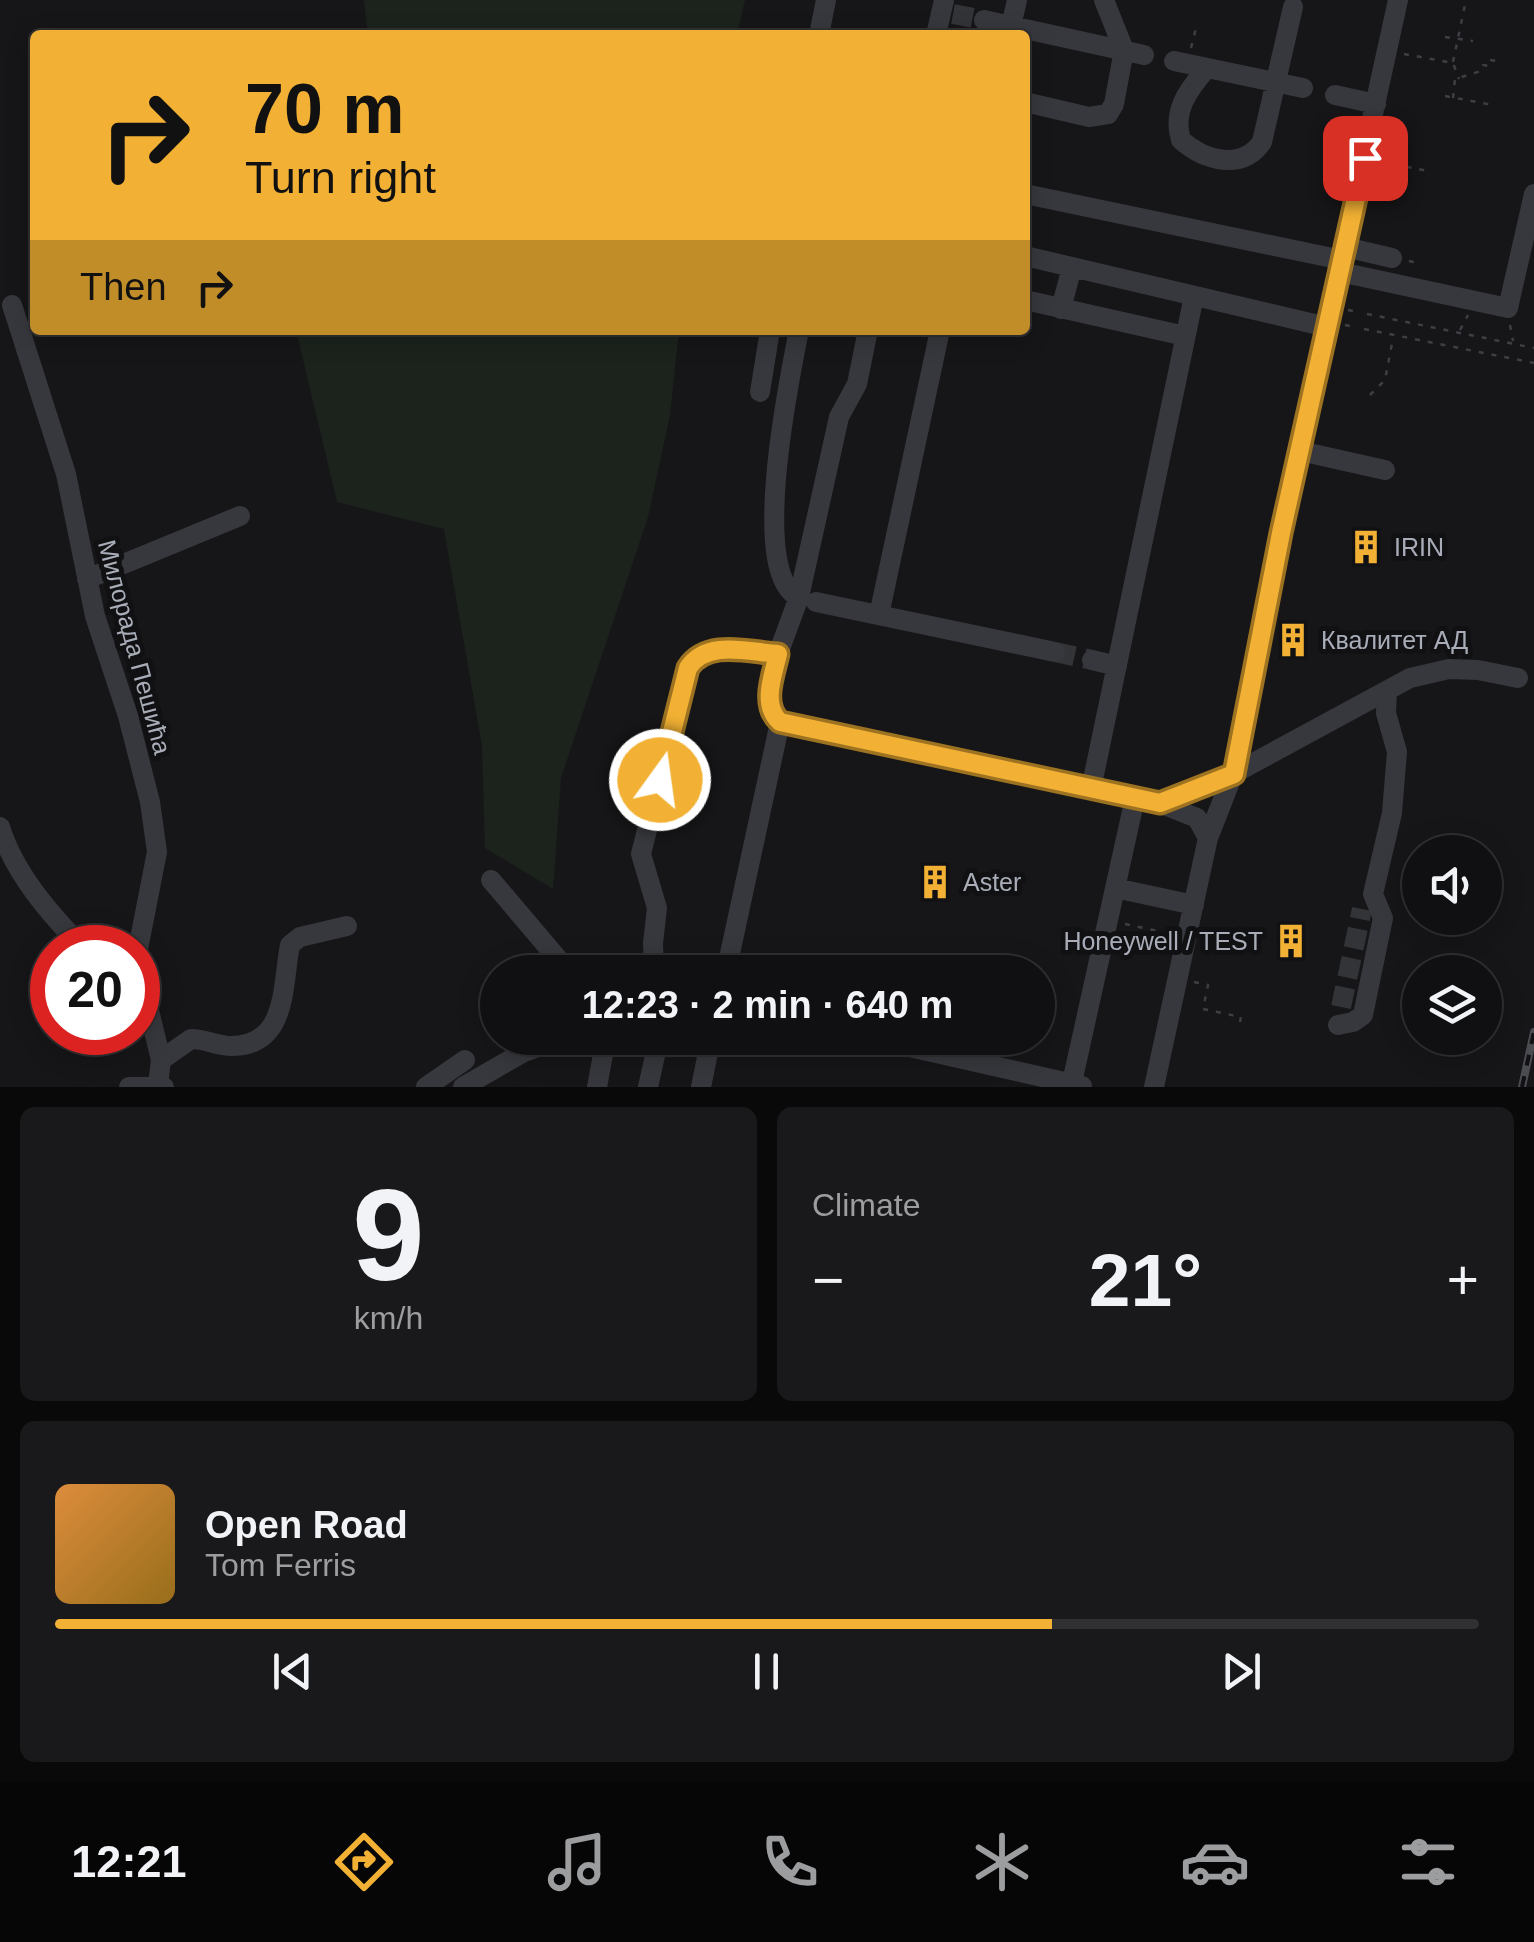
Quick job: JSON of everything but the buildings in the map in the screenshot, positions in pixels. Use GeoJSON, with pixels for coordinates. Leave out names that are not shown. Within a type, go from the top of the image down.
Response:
{"type":"FeatureCollection","features":[{"type":"Feature","properties":{"kind":"street"},"geometry":{"type":"LineString","coordinates":[[820,30],[826,0]]}},
{"type":"Feature","properties":{"kind":"street"},"geometry":{"type":"LineString","coordinates":[[1011,30],[1018,0]]}},
{"type":"Feature","properties":{"kind":"street"},"geometry":{"type":"LineString","coordinates":[[1104,0],[1134,52]]}},
{"type":"Feature","properties":{"kind":"street"},"geometry":{"type":"LineString","coordinates":[[1154,1087],[1208,838],[1234,774],[1398,0]]}},
{"type":"Feature","properties":{"kind":"street"},"geometry":{"type":"LineString","coordinates":[[1293,7],[1276,82],[1262,142],[1254,154],[1240,161],[1194,152],[1178,131],[1189,64],[1276,82],[1303,88]]}},
{"type":"Feature","properties":{"kind":"street"},"geometry":{"type":"LineString","coordinates":[[984,20],[1009,30]]}},
{"type":"Feature","properties":{"kind":"street"},"geometry":{"type":"LineString","coordinates":[[1030,34],[1134,52]]}},
{"type":"Feature","properties":{"kind":"street"},"geometry":{"type":"LineString","coordinates":[[1030,103],[1089,117],[1108,114],[1134,52]]}},
{"type":"Feature","properties":{"kind":"street"},"geometry":{"type":"LineString","coordinates":[[1335,95],[1376,104]]}},
{"type":"Feature","properties":{"kind":"street"},"geometry":{"type":"LineString","coordinates":[[1030,195],[1342,260],[1508,308],[1534,194]]}},
{"type":"Feature","properties":{"kind":"street"},"geometry":{"type":"LineString","coordinates":[[1030,257],[1328,328]]}},
{"type":"Feature","properties":{"kind":"street"},"geometry":{"type":"LineString","coordinates":[[1342,260],[1392,258]]}},
{"type":"Feature","properties":{"kind":"street"},"geometry":{"type":"LineString","coordinates":[[1062,309],[1072,267]]}},
{"type":"Feature","properties":{"kind":"street"},"geometry":{"type":"LineString","coordinates":[[1091,789],[1194,296]]}},
{"type":"Feature","properties":{"kind":"street"},"geometry":{"type":"LineString","coordinates":[[1030,301],[1185,336]]}},
{"type":"Feature","properties":{"kind":"street","name":"Милорада Пешића"},"geometry":{"type":"LineString","coordinates":[[12,305],[62,460],[94,616],[128,716],[152,819],[157,852],[143,925]]}},
{"type":"Feature","properties":{"kind":"street"},"geometry":{"type":"LineString","coordinates":[[760,392],[769,335]]}},
{"type":"Feature","properties":{"kind":"street"},"geometry":{"type":"LineString","coordinates":[[797,335],[774,494],[776,560],[786,589],[807,600],[1055,652]]}},
{"type":"Feature","properties":{"kind":"street"},"geometry":{"type":"LineString","coordinates":[[867,335],[858,384],[839,417],[807,600],[778,654],[769,700],[772,713],[780,722],[1160,803],[1196,818],[1208,838]]}},
{"type":"Feature","properties":{"kind":"street"},"geometry":{"type":"LineString","coordinates":[[878,615],[939,335]]}},
{"type":"Feature","properties":{"kind":"street"},"geometry":{"type":"LineString","coordinates":[[1300,451],[1385,470]]}},
{"type":"Feature","properties":{"kind":"street"},"geometry":{"type":"LineString","coordinates":[[87,580],[240,516]]}},
{"type":"Feature","properties":{"kind":"street"},"geometry":{"type":"LineString","coordinates":[[652,955],[657,908],[642,854],[688,668],[698,655],[711,650],[778,654]]}},
{"type":"Feature","properties":{"kind":"street"},"geometry":{"type":"LineString","coordinates":[[1092,660],[1118,666]]}},
{"type":"Feature","properties":{"kind":"street"},"geometry":{"type":"LineString","coordinates":[[1160,803],[1234,774],[1410,678],[1449,669],[1478,670],[1527,680]]}},
{"type":"Feature","properties":{"kind":"street"},"geometry":{"type":"LineString","coordinates":[[1338,1024],[1353,1022],[1363,1015],[1383,918],[1373,894],[1392,813],[1396,752],[1386,713],[1388,690]]}},
{"type":"Feature","properties":{"kind":"street"},"geometry":{"type":"LineString","coordinates":[[1365,702],[1386,713]]}},
{"type":"Feature","properties":{"kind":"street"},"geometry":{"type":"LineString","coordinates":[[730,955],[780,722]]}},
{"type":"Feature","properties":{"kind":"street"},"geometry":{"type":"LineString","coordinates":[[943,1055],[1076,1086],[1135,798]]}},
{"type":"Feature","properties":{"kind":"street"},"geometry":{"type":"LineString","coordinates":[[1,836],[42,906],[61,925]]}},
{"type":"Feature","properties":{"kind":"street"},"geometry":{"type":"LineString","coordinates":[[491,880],[555,955]]}},
{"type":"Feature","properties":{"kind":"street"},"geometry":{"type":"LineString","coordinates":[[1115,888],[1194,905]]}},
{"type":"Feature","properties":{"kind":"street"},"geometry":{"type":"LineString","coordinates":[[160,1060],[191,1039],[231,1046],[270,1029],[282,1010],[290,945],[300,938],[347,926]]}},
{"type":"Feature","properties":{"kind":"street"},"geometry":{"type":"LineString","coordinates":[[129,1087],[161,1086],[159,1055]]}},
{"type":"Feature","properties":{"kind":"street"},"geometry":{"type":"LineString","coordinates":[[463,1087],[519,1055]]}},
{"type":"Feature","properties":{"kind":"street"},"geometry":{"type":"LineString","coordinates":[[597,1087],[603,1055]]}},
{"type":"Feature","properties":{"kind":"street"},"geometry":{"type":"LineString","coordinates":[[648,1087],[655,1055]]}},
{"type":"Feature","properties":{"kind":"street"},"geometry":{"type":"LineString","coordinates":[[700,1087],[707,1055]]}},
{"type":"Feature","properties":{"kind":"street"},"geometry":{"type":"LineString","coordinates":[[426,1087],[465,1060]]}},
{"type":"Feature","properties":{"kind":"path"},"geometry":{"type":"LineString","coordinates":[[1460,80],[1452,64],[1466,0]]}},
{"type":"Feature","properties":{"kind":"path"},"geometry":{"type":"LineString","coordinates":[[1189,64],[1197,24]]}},
{"type":"Feature","properties":{"kind":"path"},"geometry":{"type":"LineString","coordinates":[[1445,37],[1474,41]]}},
{"type":"Feature","properties":{"kind":"path"},"geometry":{"type":"LineString","coordinates":[[1388,51],[1452,64]]}},
{"type":"Feature","properties":{"kind":"path"},"geometry":{"type":"LineString","coordinates":[[1452,98],[1455,79],[1481,71],[1482,64],[1489,66],[1490,60],[1498,61]]}},
{"type":"Feature","properties":{"kind":"path"},"geometry":{"type":"LineString","coordinates":[[1445,96],[1494,105]]}},
{"type":"Feature","properties":{"kind":"path"},"geometry":{"type":"LineString","coordinates":[[1365,158],[1428,172]]}},
{"type":"Feature","properties":{"kind":"path"},"geometry":{"type":"LineString","coordinates":[[1368,314],[1534,348]]}},
{"type":"Feature","properties":{"kind":"path"},"geometry":{"type":"LineString","coordinates":[[1364,329],[1534,363]]}},
{"type":"Feature","properties":{"kind":"path"},"geometry":{"type":"LineString","coordinates":[[1370,394],[1385,380],[1394,335]]}},
{"type":"Feature","properties":{"kind":"path"},"geometry":{"type":"LineString","coordinates":[[1108,920],[1187,938]]}},
{"type":"Feature","properties":{"kind":"path"},"geometry":{"type":"LineString","coordinates":[[1194,982],[1208,985],[1203,1009],[1241,1017],[1240,1022]]}},
{"type":"Feature","properties":{"kind":"shaded area"},"geometry":{"type":"Polygon","coordinates":[[[364,0],[745,0],[738,30],[367,30],[364,0]]]}},
{"type":"Feature","properties":{"kind":"shaded area"},"geometry":{"type":"Polygon","coordinates":[[[297,335],[678,335],[670,415],[648,517],[561,778],[553,889],[485,848],[482,746],[444,529],[337,502],[297,335]]]}},
{"type":"Feature","properties":{"kind":"tunnel"},"geometry":{"type":"LineString","coordinates":[[953,14],[984,20]]}},
{"type":"Feature","properties":{"kind":"tunnel"},"geometry":{"type":"LineString","coordinates":[[1055,652],[1092,660]]}},
{"type":"Feature","properties":{"kind":"tunnel"},"geometry":{"type":"LineString","coordinates":[[1341,1007],[1362,909]]}},
{"type":"Feature","properties":{"kind":"railway"},"geometry":{"type":"LineString","coordinates":[[1522,1087],[1534,1032]]}},
{"type":"Feature","properties":{"kind":"place","name":"IRIN"},"geometry":{"type":"Point","coordinates":[1366,547]}},
{"type":"Feature","properties":{"kind":"place","name":"Квалитет АД"},"geometry":{"type":"Point","coordinates":[1293,640]}},
{"type":"Feature","properties":{"kind":"place","name":"Aster"},"geometry":{"type":"Point","coordinates":[935,882]}},
{"type":"Feature","properties":{"kind":"place","name":"Honeywell / TEST"},"geometry":{"type":"Point","coordinates":[1291,941]}},
{"type":"Feature","properties":{"kind":"route"},"geometry":{"type":"LineString","coordinates":[[660,780],[688,668],[698,655],[711,650],[778,654],[769,700],[772,713],[780,722],[1160,803],[1234,774],[1281,533],[1365,158]]}}]}
